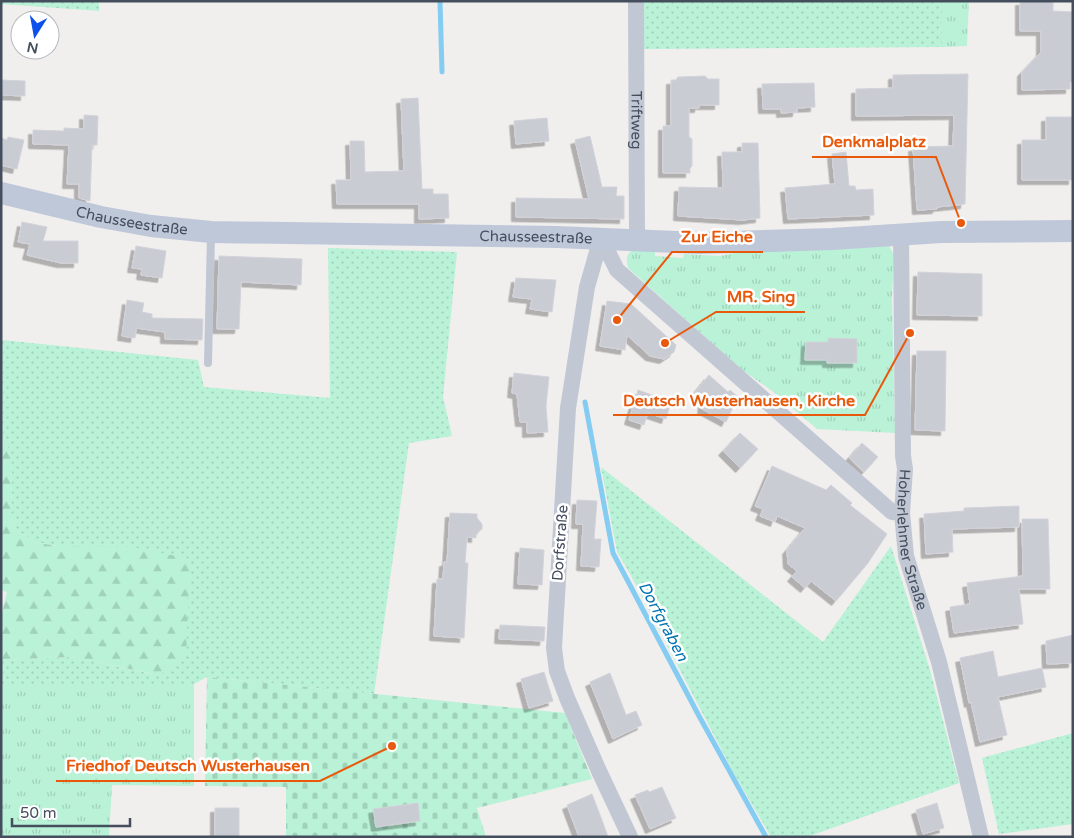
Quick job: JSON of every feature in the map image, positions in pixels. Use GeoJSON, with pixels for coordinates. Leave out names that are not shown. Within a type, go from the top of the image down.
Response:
{"type":"FeatureCollection","features":[{"type":"Feature","properties":{"kind":"main road","name":"Chausseestraße"},"geometry":{"type":"LineString","coordinates":[[1,193],[101,217],[151,226],[211,232],[601,238],[708,243],[832,239],[972,231],[1073,231]]}},
{"type":"Feature","properties":{"kind":"street","name":"Triftweg"},"geometry":{"type":"LineString","coordinates":[[636,1],[637,239]]}},
{"type":"Feature","properties":{"kind":"street","name":"Hoherlehmer Straße"},"geometry":{"type":"LineString","coordinates":[[901,235],[903,456],[905,469],[902,512],[906,556],[939,662],[981,837]]}},
{"type":"Feature","properties":{"kind":"street"},"geometry":{"type":"LineString","coordinates":[[601,238],[617,270],[892,512],[902,512]]}},
{"type":"Feature","properties":{"kind":"street","name":"Dorfstraße"},"geometry":{"type":"LineString","coordinates":[[601,238],[587,287],[568,408],[554,648],[557,671],[567,698],[598,771],[630,837]]}},
{"type":"Feature","properties":{"kind":"lane"},"geometry":{"type":"LineString","coordinates":[[208,363],[211,232]]}},
{"type":"Feature","properties":{"kind":"green space"},"geometry":{"type":"Polygon","coordinates":[[[1,1],[99,1],[99,11],[1,4],[1,1]]]}},
{"type":"Feature","properties":{"kind":"green space"},"geometry":{"type":"Polygon","coordinates":[[[642,1],[942,1],[942,47],[644,49],[642,1]]]}},
{"type":"Feature","properties":{"kind":"green space"},"geometry":{"type":"Polygon","coordinates":[[[942,1],[969,1],[967,46],[942,47],[942,1]]]}},
{"type":"Feature","properties":{"kind":"green space"},"geometry":{"type":"Polygon","coordinates":[[[889,246],[894,255],[892,298],[895,433],[817,429],[775,393],[741,369],[628,268],[627,261],[631,251],[655,251],[655,256],[683,258],[684,254],[720,256],[739,252],[889,246]]]}},
{"type":"Feature","properties":{"kind":"green space"},"geometry":{"type":"Polygon","coordinates":[[[328,248],[457,252],[443,397],[452,436],[409,443],[374,694],[207,677],[194,684],[1,684],[1,660],[71,657],[153,674],[56,546],[35,542],[18,531],[11,518],[12,459],[5,441],[1,440],[2,340],[198,360],[204,387],[330,398],[328,248]]]}},
{"type":"Feature","properties":{"kind":"green space"},"geometry":{"type":"Polygon","coordinates":[[[1,440],[5,440],[12,459],[11,518],[18,531],[35,542],[56,546],[133,547],[190,559],[186,654],[178,665],[159,675],[71,657],[1,660],[1,617],[7,592],[1,590],[1,440]]]}},
{"type":"Feature","properties":{"kind":"green space"},"geometry":{"type":"Polygon","coordinates":[[[601,467],[823,642],[891,546],[930,670],[959,783],[807,837],[771,837],[732,770],[617,552],[601,467]]]}},
{"type":"Feature","properties":{"kind":"green space"},"geometry":{"type":"Polygon","coordinates":[[[207,677],[565,713],[592,779],[477,808],[486,837],[286,837],[286,787],[205,786],[207,677]]]}},
{"type":"Feature","properties":{"kind":"green space"},"geometry":{"type":"Polygon","coordinates":[[[1,684],[194,684],[194,786],[112,785],[109,837],[1,837],[1,684]]]}},
{"type":"Feature","properties":{"kind":"green space"},"geometry":{"type":"Polygon","coordinates":[[[1073,733],[1073,824],[999,834],[982,758],[1073,733]]]}},
{"type":"Feature","properties":{"kind":"building"},"geometry":{"type":"Polygon","coordinates":[[[1020,1],[1053,1],[1053,11],[1073,12],[1073,82],[1070,82],[1070,89],[1022,90],[1022,72],[1041,52],[1041,31],[1020,31],[1020,1]]]}},
{"type":"Feature","properties":{"kind":"building"},"geometry":{"type":"Polygon","coordinates":[[[968,74],[965,204],[917,210],[913,147],[953,146],[954,115],[856,116],[856,89],[893,88],[893,75],[968,74]]]}},
{"type":"Feature","properties":{"kind":"building"},"geometry":{"type":"Polygon","coordinates":[[[705,76],[708,79],[719,79],[719,105],[699,105],[699,108],[689,108],[689,137],[692,139],[692,166],[690,173],[663,173],[663,126],[671,126],[671,80],[676,80],[678,77],[705,76]]]}},
{"type":"Feature","properties":{"kind":"building"},"geometry":{"type":"Polygon","coordinates":[[[1,80],[25,81],[25,96],[1,95],[1,80]]]}},
{"type":"Feature","properties":{"kind":"building"},"geometry":{"type":"Polygon","coordinates":[[[814,83],[815,107],[797,108],[797,112],[781,113],[781,109],[763,109],[762,84],[814,83]]]}},
{"type":"Feature","properties":{"kind":"building"},"geometry":{"type":"Polygon","coordinates":[[[418,98],[422,189],[433,189],[433,194],[448,194],[449,218],[419,219],[419,204],[337,204],[336,180],[351,180],[350,141],[364,141],[365,172],[404,171],[401,99],[418,98]]]}},
{"type":"Feature","properties":{"kind":"building"},"geometry":{"type":"Polygon","coordinates":[[[84,115],[98,116],[97,145],[92,145],[90,201],[79,198],[79,184],[67,184],[69,145],[33,144],[33,130],[64,131],[64,128],[84,129],[84,115]]]}},
{"type":"Feature","properties":{"kind":"building"},"geometry":{"type":"Polygon","coordinates":[[[1046,117],[1073,117],[1073,180],[1022,180],[1022,140],[1046,140],[1046,117]]]}},
{"type":"Feature","properties":{"kind":"building"},"geometry":{"type":"Polygon","coordinates":[[[547,118],[549,141],[516,144],[514,121],[547,118]]]}},
{"type":"Feature","properties":{"kind":"building"},"geometry":{"type":"Polygon","coordinates":[[[590,136],[602,187],[617,187],[616,196],[624,196],[624,219],[516,217],[516,198],[589,199],[575,140],[590,136]]]}},
{"type":"Feature","properties":{"kind":"building"},"geometry":{"type":"Polygon","coordinates":[[[8,137],[24,140],[17,169],[1,165],[1,138],[7,140],[8,137]]]}},
{"type":"Feature","properties":{"kind":"building"},"geometry":{"type":"Polygon","coordinates":[[[742,143],[758,143],[760,218],[743,220],[678,216],[679,187],[723,188],[722,152],[742,152],[742,143]]]}},
{"type":"Feature","properties":{"kind":"building"},"geometry":{"type":"Polygon","coordinates":[[[846,152],[849,186],[855,186],[856,190],[873,189],[874,215],[788,219],[785,188],[835,184],[832,154],[846,152]]]}},
{"type":"Feature","properties":{"kind":"building"},"geometry":{"type":"Polygon","coordinates":[[[22,222],[47,227],[43,241],[78,241],[78,263],[61,263],[27,255],[30,244],[18,242],[22,222]]]}},
{"type":"Feature","properties":{"kind":"building"},"geometry":{"type":"Polygon","coordinates":[[[136,246],[166,251],[162,278],[141,275],[142,269],[132,268],[136,246]]]}},
{"type":"Feature","properties":{"kind":"building"},"geometry":{"type":"Polygon","coordinates":[[[219,256],[302,259],[301,285],[241,282],[239,329],[217,329],[219,256]]]}},
{"type":"Feature","properties":{"kind":"building"},"geometry":{"type":"Polygon","coordinates":[[[918,272],[982,274],[982,316],[917,315],[918,272]]]}},
{"type":"Feature","properties":{"kind":"building"},"geometry":{"type":"Polygon","coordinates":[[[516,278],[556,280],[552,312],[530,309],[532,299],[513,297],[516,278]]]}},
{"type":"Feature","properties":{"kind":"building"},"geometry":{"type":"Polygon","coordinates":[[[127,300],[144,303],[142,312],[152,314],[152,318],[203,319],[202,340],[165,339],[165,332],[136,328],[135,338],[122,336],[127,300]]]}},
{"type":"Feature","properties":{"kind":"building"},"geometry":{"type":"Polygon","coordinates":[[[607,301],[631,304],[676,345],[674,352],[664,359],[650,356],[627,335],[625,350],[600,346],[607,301]]]}},
{"type":"Feature","properties":{"kind":"building"},"geometry":{"type":"Polygon","coordinates":[[[828,338],[857,339],[857,363],[827,363],[827,360],[805,360],[806,342],[828,342],[828,338]]]}},
{"type":"Feature","properties":{"kind":"building"},"geometry":{"type":"Polygon","coordinates":[[[917,351],[946,351],[945,431],[915,430],[917,351]]]}},
{"type":"Feature","properties":{"kind":"building"},"geometry":{"type":"Polygon","coordinates":[[[514,373],[549,377],[546,406],[548,432],[527,433],[527,422],[520,422],[517,394],[512,393],[514,373]]]}},
{"type":"Feature","properties":{"kind":"building"},"geometry":{"type":"Polygon","coordinates":[[[709,375],[728,392],[730,390],[738,397],[726,422],[702,409],[703,403],[694,394],[709,375]]]}},
{"type":"Feature","properties":{"kind":"building"},"geometry":{"type":"Polygon","coordinates":[[[638,390],[671,402],[666,419],[648,413],[644,425],[629,420],[638,390]]]}},
{"type":"Feature","properties":{"kind":"building"},"geometry":{"type":"Polygon","coordinates":[[[740,433],[758,449],[740,468],[723,451],[740,433]]]}},
{"type":"Feature","properties":{"kind":"building"},"geometry":{"type":"Polygon","coordinates":[[[862,443],[878,457],[864,472],[849,458],[862,443]]]}},
{"type":"Feature","properties":{"kind":"building"},"geometry":{"type":"Polygon","coordinates":[[[772,466],[826,490],[831,485],[852,503],[850,505],[887,534],[868,563],[836,601],[811,581],[805,588],[792,577],[797,571],[788,564],[787,550],[805,528],[777,516],[775,522],[760,516],[763,509],[755,506],[772,466]]]}},
{"type":"Feature","properties":{"kind":"building"},"geometry":{"type":"Polygon","coordinates":[[[577,500],[597,501],[594,539],[601,539],[599,567],[581,566],[583,524],[576,524],[577,500]]]}},
{"type":"Feature","properties":{"kind":"building"},"geometry":{"type":"Polygon","coordinates":[[[1019,506],[1019,527],[952,529],[953,552],[926,554],[924,514],[964,511],[964,508],[1019,506]]]}},
{"type":"Feature","properties":{"kind":"building"},"geometry":{"type":"Polygon","coordinates":[[[450,513],[477,514],[477,518],[482,524],[482,529],[476,534],[476,538],[467,537],[465,563],[468,563],[464,638],[434,636],[437,579],[443,579],[444,562],[447,562],[450,513]]]}},
{"type":"Feature","properties":{"kind":"building"},"geometry":{"type":"Polygon","coordinates":[[[1022,519],[1048,519],[1050,589],[1019,589],[1023,624],[954,633],[950,607],[970,604],[967,583],[1023,576],[1022,519]]]}},
{"type":"Feature","properties":{"kind":"building"},"geometry":{"type":"Polygon","coordinates":[[[520,548],[544,550],[542,585],[518,584],[520,548]]]}},
{"type":"Feature","properties":{"kind":"building"},"geometry":{"type":"Polygon","coordinates":[[[500,625],[545,627],[544,641],[499,639],[500,625]]]}},
{"type":"Feature","properties":{"kind":"building"},"geometry":{"type":"Polygon","coordinates":[[[1073,635],[1073,663],[1047,664],[1046,641],[1073,635]]]}},
{"type":"Feature","properties":{"kind":"building"},"geometry":{"type":"Polygon","coordinates":[[[993,651],[998,677],[1042,668],[1046,687],[998,697],[1007,735],[980,742],[971,702],[969,703],[960,658],[993,651]]]}},
{"type":"Feature","properties":{"kind":"building"},"geometry":{"type":"Polygon","coordinates":[[[544,672],[553,701],[529,708],[521,679],[544,672]]]}},
{"type":"Feature","properties":{"kind":"building"},"geometry":{"type":"Polygon","coordinates":[[[610,673],[626,715],[636,711],[642,725],[613,739],[590,682],[610,673]]]}},
{"type":"Feature","properties":{"kind":"building"},"geometry":{"type":"Polygon","coordinates":[[[662,787],[676,818],[650,829],[635,795],[662,787]]]}},
{"type":"Feature","properties":{"kind":"building"},"geometry":{"type":"Polygon","coordinates":[[[592,794],[608,837],[579,837],[567,805],[592,794]]]}},
{"type":"Feature","properties":{"kind":"building"},"geometry":{"type":"Polygon","coordinates":[[[418,803],[420,821],[376,827],[373,809],[418,803]]]}},
{"type":"Feature","properties":{"kind":"building"},"geometry":{"type":"Polygon","coordinates":[[[937,803],[944,828],[923,834],[916,810],[937,803]]]}},
{"type":"Feature","properties":{"kind":"building"},"geometry":{"type":"Polygon","coordinates":[[[215,808],[239,808],[239,837],[215,837],[215,808]]]}},
{"type":"Feature","properties":{"kind":"waterway","name":"Dorfgraben"},"geometry":{"type":"LineString","coordinates":[[440,1],[442,72]]}},
{"type":"Feature","properties":{"kind":"waterway","name":"Dorfgraben"},"geometry":{"type":"LineString","coordinates":[[585,402],[613,553],[699,716],[766,837]]}},
{"type":"Feature","properties":{"kind":"place","name":"Denkmalplatz"},"geometry":{"type":"Point","coordinates":[961,223]}},
{"type":"Feature","properties":{"kind":"place","name":"Zur Eiche"},"geometry":{"type":"Point","coordinates":[617,320]}},
{"type":"Feature","properties":{"kind":"place","name":"Deutsch Wusterhausen, Kirche"},"geometry":{"type":"Point","coordinates":[910,333]}},
{"type":"Feature","properties":{"kind":"place","name":"MR. Sing"},"geometry":{"type":"Point","coordinates":[665,343]}},
{"type":"Feature","properties":{"kind":"place","name":"Friedhof Deutsch Wusterhausen"},"geometry":{"type":"Point","coordinates":[392,746]}}]}
